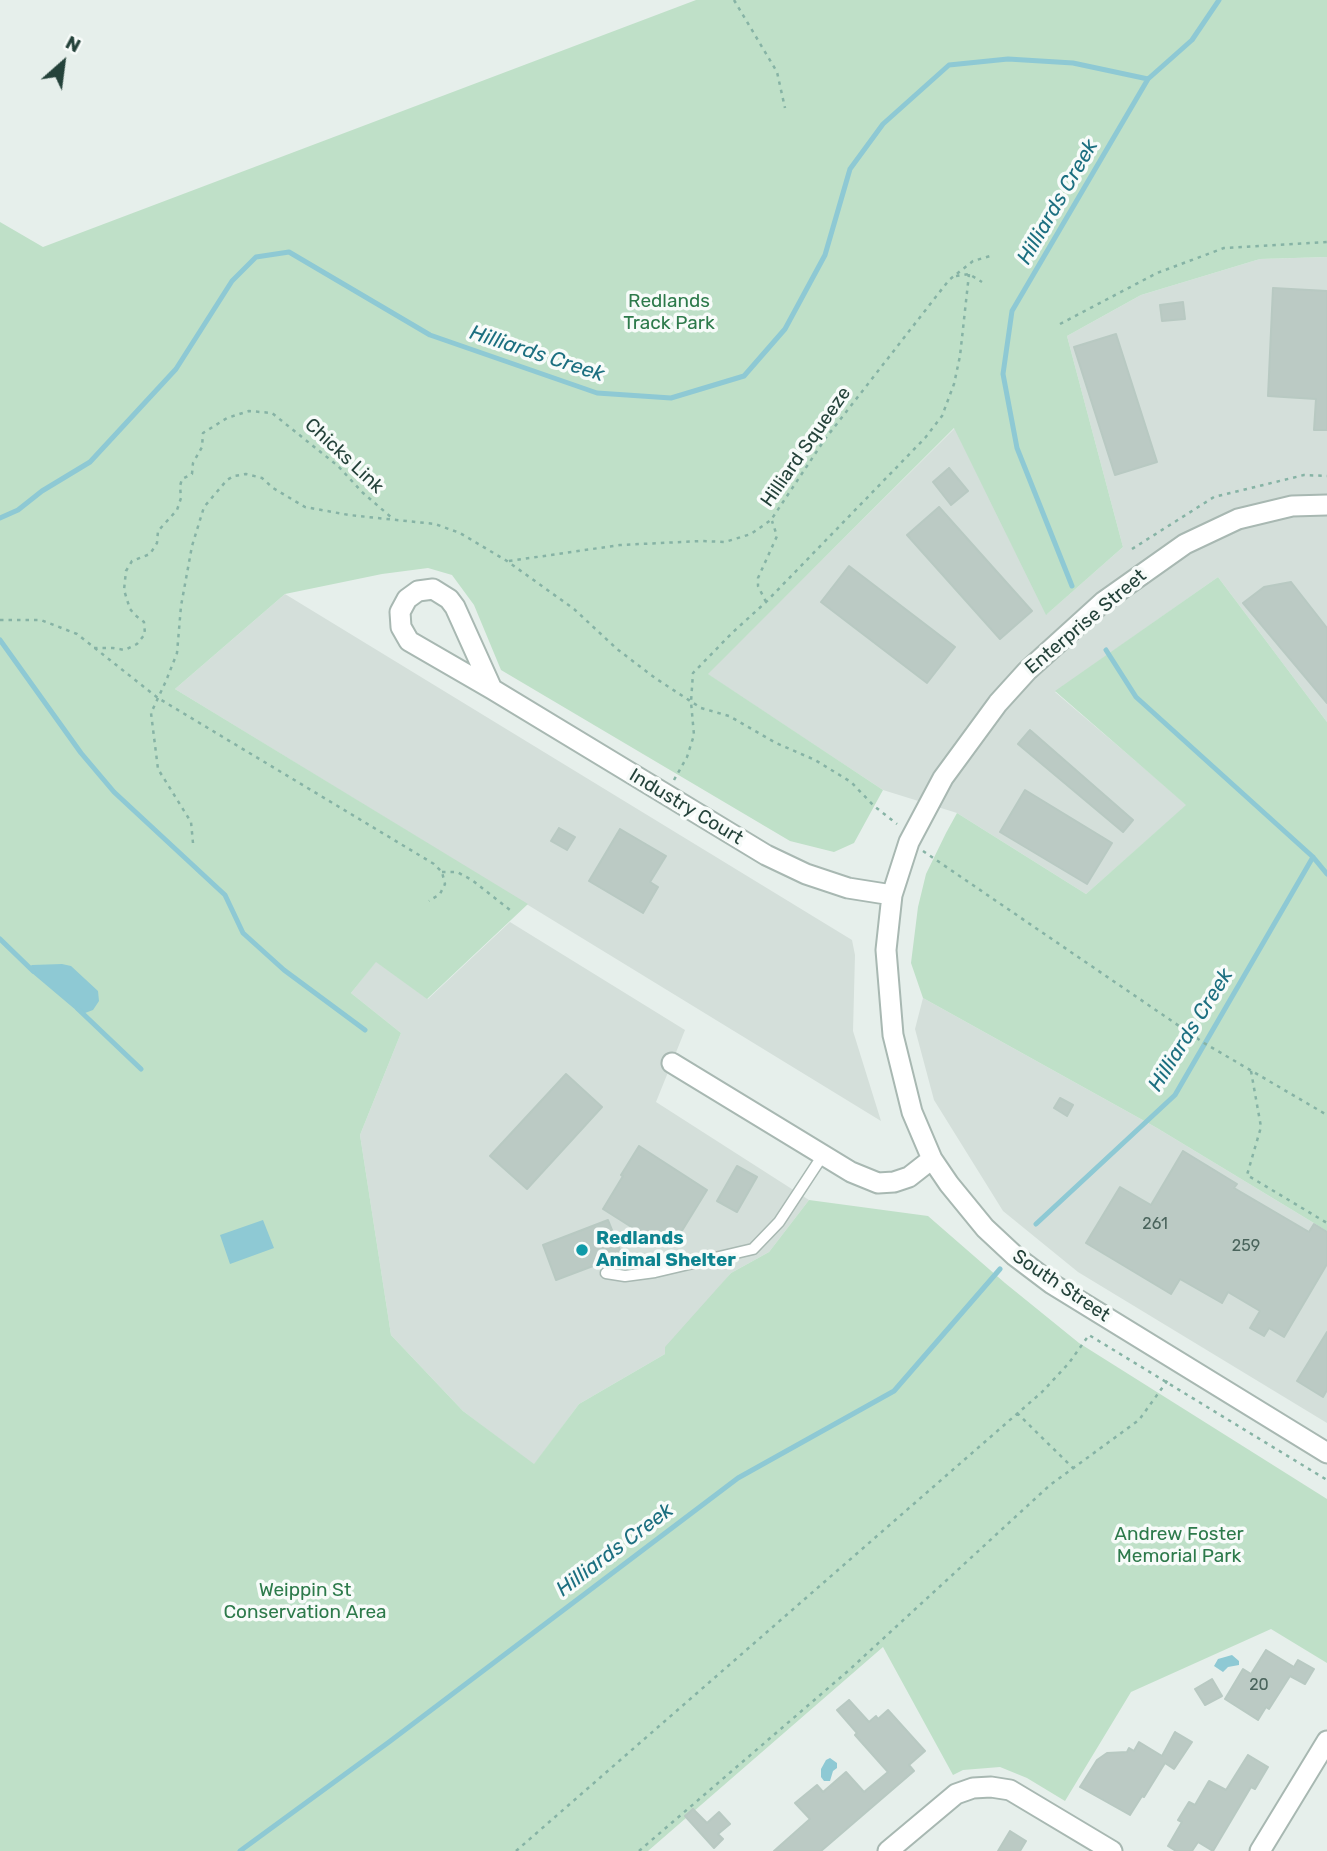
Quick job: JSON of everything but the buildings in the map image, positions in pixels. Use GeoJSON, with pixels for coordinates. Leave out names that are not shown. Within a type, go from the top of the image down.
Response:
{"type":"FeatureCollection","features":[{"type":"Feature","properties":{"kind":"street","name":"Enterprise Street"},"geometry":{"type":"LineString","coordinates":[[932,1160],[912,1112],[893,1035],[886,950],[892,895],[909,842],[943,778],[998,703],[1027,671],[1104,602],[1185,544],[1238,519],[1292,506],[1327,505]]}},
{"type":"Feature","properties":{"kind":"street","name":"Industry Court"},"geometry":{"type":"LineString","coordinates":[[492,689],[449,598],[433,589],[418,592],[407,599],[400,612],[401,627],[408,641],[766,855],[806,874],[848,888],[892,895]]}},
{"type":"Feature","properties":{"kind":"street"},"geometry":{"type":"LineString","coordinates":[[672,1063],[851,1172],[878,1183],[909,1177],[932,1160]]}},
{"type":"Feature","properties":{"kind":"street","name":"South Street"},"geometry":{"type":"LineString","coordinates":[[932,1160],[985,1228],[1015,1256],[1052,1284],[1327,1453]]}},
{"type":"Feature","properties":{"kind":"street"},"geometry":{"type":"LineString","coordinates":[[1260,1851],[1327,1741]]}},
{"type":"Feature","properties":{"kind":"street"},"geometry":{"type":"LineString","coordinates":[[888,1851],[956,1794],[973,1788],[991,1787],[1010,1790],[1112,1851]]}},
{"type":"Feature","properties":{"kind":"lane"},"geometry":{"type":"LineString","coordinates":[[606,1273],[625,1276],[655,1272],[753,1249],[779,1222],[823,1155]]}},
{"type":"Feature","properties":{"kind":"path"},"geometry":{"type":"LineString","coordinates":[[734,0],[777,72],[785,108]]}},
{"type":"Feature","properties":{"kind":"path"},"geometry":{"type":"LineString","coordinates":[[1060,324],[1157,273],[1224,248],[1327,242]]}},
{"type":"Feature","properties":{"kind":"path","name":"Hilliard Squeeze"},"geometry":{"type":"LineString","coordinates":[[507,561],[620,545],[725,542],[751,534],[771,520],[825,439],[949,280],[973,261],[990,256]]}},
{"type":"Feature","properties":{"kind":"path"},"geometry":{"type":"LineString","coordinates":[[953,277],[969,274],[982,282]]}},
{"type":"Feature","properties":{"kind":"path"},"geometry":{"type":"LineString","coordinates":[[665,795],[687,757],[694,735],[691,702],[693,673],[766,602],[925,438],[943,416],[960,356],[969,274]]}},
{"type":"Feature","properties":{"kind":"path","name":"Chicks Link"},"geometry":{"type":"LineString","coordinates":[[94,648],[125,650],[136,644],[145,634],[144,622],[130,609],[124,590],[126,571],[132,561],[150,554],[157,543],[158,531],[177,510],[182,479],[192,474],[202,447],[203,433],[227,418],[248,411],[272,413],[338,466],[394,520]]}},
{"type":"Feature","properties":{"kind":"path"},"geometry":{"type":"LineString","coordinates":[[193,843],[191,822],[158,769],[150,713],[177,653],[181,606],[192,546],[204,507],[227,481],[234,476],[246,474],[262,478],[273,488],[305,507],[349,515],[435,524],[460,533],[507,561],[574,609],[617,649],[691,702],[701,708],[729,716],[776,743],[815,760],[851,782],[874,806],[897,824],[909,842],[1204,1043],[1327,1115]]}},
{"type":"Feature","properties":{"kind":"path"},"geometry":{"type":"LineString","coordinates":[[1132,549],[1214,496],[1304,475],[1327,476]]}},
{"type":"Feature","properties":{"kind":"path"},"geometry":{"type":"LineString","coordinates":[[766,602],[758,586],[758,578],[777,536],[771,520]]}},
{"type":"Feature","properties":{"kind":"path"},"geometry":{"type":"LineString","coordinates":[[0,620],[41,620],[76,634],[158,698],[434,864],[442,872],[445,884],[440,894],[429,901]]}},
{"type":"Feature","properties":{"kind":"path"},"geometry":{"type":"LineString","coordinates":[[442,872],[457,872],[472,880],[510,910]]}},
{"type":"Feature","properties":{"kind":"path"},"geometry":{"type":"LineString","coordinates":[[1251,1071],[1261,1127],[1247,1175],[1327,1223]]}},
{"type":"Feature","properties":{"kind":"path"},"geometry":{"type":"LineString","coordinates":[[516,1851],[1042,1392],[1069,1363],[1089,1335],[1327,1480]]}},
{"type":"Feature","properties":{"kind":"path"},"geometry":{"type":"LineString","coordinates":[[639,1851],[848,1671],[1050,1485],[1139,1420],[1180,1362]]}},
{"type":"Feature","properties":{"kind":"path"},"geometry":{"type":"LineString","coordinates":[[1017,1413],[1074,1469]]}},
{"type":"Feature","properties":{"kind":"shaded area"},"geometry":{"type":"Polygon","coordinates":[[[1327,257],[1327,722],[1218,577],[1055,692],[1187,805],[1086,894],[957,813],[883,790],[707,674],[955,428],[1047,614],[1123,547],[1067,336],[1141,295],[1260,259],[1327,257]]]}},
{"type":"Feature","properties":{"kind":"shaded area"},"geometry":{"type":"Polygon","coordinates":[[[285,594],[852,940],[855,955],[853,1031],[881,1121],[175,689],[285,594]]]}},
{"type":"Feature","properties":{"kind":"shaded area"},"geometry":{"type":"Polygon","coordinates":[[[510,922],[685,1030],[656,1102],[809,1200],[769,1252],[731,1273],[665,1354],[579,1404],[534,1465],[463,1411],[391,1335],[360,1135],[401,1033],[351,993],[376,961],[428,999],[510,922]]]}},
{"type":"Feature","properties":{"kind":"shaded area"},"geometry":{"type":"Polygon","coordinates":[[[923,998],[1157,1128],[1327,1231],[1327,1423],[1078,1272],[1003,1211],[934,1100],[915,1029],[923,998]]]}},
{"type":"Feature","properties":{"kind":"green space"},"geometry":{"type":"Polygon","coordinates":[[[696,0],[1327,0],[1327,257],[1260,259],[1141,295],[1067,336],[1123,547],[1046,615],[954,428],[708,674],[883,790],[854,843],[834,852],[790,841],[501,670],[474,605],[452,575],[428,568],[382,574],[285,594],[175,689],[528,904],[427,999],[376,962],[351,993],[401,1033],[360,1135],[391,1335],[463,1411],[534,1464],[579,1404],[665,1354],[665,1347],[731,1273],[769,1252],[809,1200],[928,1216],[1079,1343],[1327,1499],[1327,1663],[1271,1629],[1131,1692],[1065,1801],[1027,1778],[1000,1767],[963,1770],[953,1775],[883,1647],[648,1851],[0,1851],[0,222],[43,247],[696,0]]]}},
{"type":"Feature","properties":{"kind":"green space"},"geometry":{"type":"Polygon","coordinates":[[[1218,577],[1327,722],[1327,1231],[1157,1128],[923,998],[911,963],[918,907],[926,874],[957,813],[1086,894],[1186,805],[1055,691],[1218,577]]]}},
{"type":"Feature","properties":{"kind":"water"},"geometry":{"type":"Polygon","coordinates":[[[62,964],[71,966],[98,991],[99,1001],[93,1010],[85,1013],[77,1011],[32,973],[29,967],[62,964]]]}},
{"type":"Feature","properties":{"kind":"water"},"geometry":{"type":"Polygon","coordinates":[[[263,1220],[274,1248],[230,1264],[220,1235],[263,1220]]]}},
{"type":"Feature","properties":{"kind":"water"},"geometry":{"type":"Polygon","coordinates":[[[1232,1655],[1239,1661],[1239,1665],[1228,1667],[1223,1672],[1214,1666],[1218,1659],[1232,1655]]]}},
{"type":"Feature","properties":{"kind":"water"},"geometry":{"type":"Polygon","coordinates":[[[830,1758],[837,1763],[837,1768],[830,1781],[824,1781],[821,1769],[830,1758]]]}},
{"type":"Feature","properties":{"kind":"waterway","name":"Hilliards Creek"},"geometry":{"type":"LineString","coordinates":[[0,518],[18,510],[42,491],[90,462],[176,369],[232,281],[256,257],[289,252],[430,335],[597,393],[671,398],[744,376],[785,329],[825,255],[850,169],[883,124],[949,65],[1008,59],[1073,63],[1148,79],[1192,40],[1219,0]]}},
{"type":"Feature","properties":{"kind":"waterway","name":"Hilliards Creek"},"geometry":{"type":"LineString","coordinates":[[1072,586],[1017,448],[1003,374],[1012,311],[1148,79]]}},
{"type":"Feature","properties":{"kind":"waterway"},"geometry":{"type":"LineString","coordinates":[[0,640],[81,753],[114,792],[225,895],[243,933],[284,970],[365,1030]]}},
{"type":"Feature","properties":{"kind":"waterway","name":"Hilliards Creek"},"geometry":{"type":"LineString","coordinates":[[1106,650],[1136,697],[1313,857],[1327,874]]}},
{"type":"Feature","properties":{"kind":"waterway","name":"Hilliards Creek"},"geometry":{"type":"LineString","coordinates":[[1036,1224],[1175,1095],[1313,857]]}},
{"type":"Feature","properties":{"kind":"waterway"},"geometry":{"type":"LineString","coordinates":[[0,939],[33,971]]}},
{"type":"Feature","properties":{"kind":"waterway"},"geometry":{"type":"LineString","coordinates":[[78,1009],[141,1069]]}},
{"type":"Feature","properties":{"kind":"waterway","name":"Hilliards Creek"},"geometry":{"type":"LineString","coordinates":[[240,1851],[738,1478],[894,1391],[1000,1269]]}},
{"type":"Feature","properties":{"kind":"place","name":"Redlands Animal Shelter"},"geometry":{"type":"Point","coordinates":[582,1250]}},
{"type":"Feature","properties":{"kind":"park label","name":"Redlands Track Park"},"geometry":{"type":"Point","coordinates":[669,313]}},
{"type":"Feature","properties":{"kind":"park label","name":"Andrew Foster Memorial Park"},"geometry":{"type":"Point","coordinates":[1179,1546]}},
{"type":"Feature","properties":{"kind":"park label","name":"Weippin St Conservation Area"},"geometry":{"type":"Point","coordinates":[305,1602]}}]}
